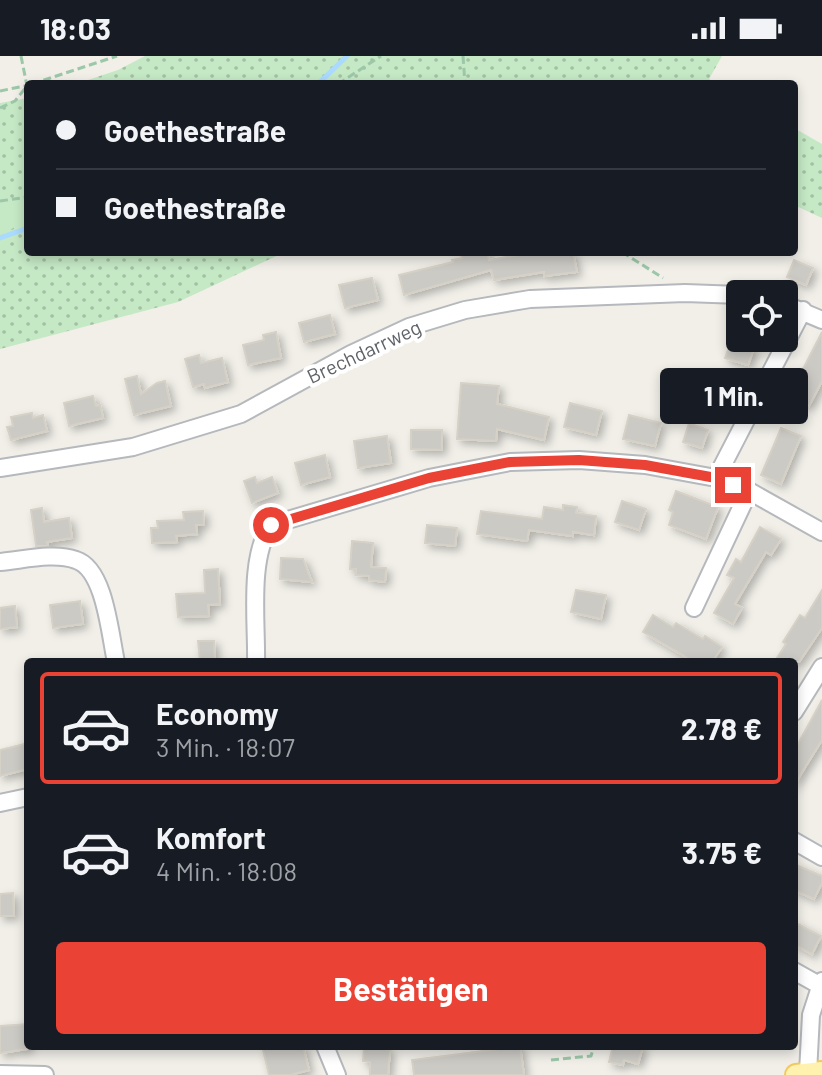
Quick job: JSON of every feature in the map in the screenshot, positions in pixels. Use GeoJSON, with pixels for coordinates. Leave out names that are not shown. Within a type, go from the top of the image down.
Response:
{"type":"FeatureCollection","features":[{"type":"Feature","properties":{"kind":"street","name":"Brechdarrweg"},"geometry":{"type":"LineString","coordinates":[[0,468],[133,447],[241,414],[351,354],[409,327],[465,310],[530,299],[685,293],[726,294]]}},
{"type":"Feature","properties":{"kind":"street"},"geometry":{"type":"LineString","coordinates":[[798,308],[822,320]]}},
{"type":"Feature","properties":{"kind":"street"},"geometry":{"type":"LineString","coordinates":[[716,478],[803,310]]}},
{"type":"Feature","properties":{"kind":"street"},"geometry":{"type":"LineString","coordinates":[[256,658],[257,556],[263,536],[271,525],[429,478],[510,462],[579,460],[645,465],[716,478],[749,491],[822,532]]}},
{"type":"Feature","properties":{"kind":"street"},"geometry":{"type":"LineString","coordinates":[[694,608],[749,491]]}},
{"type":"Feature","properties":{"kind":"street"},"geometry":{"type":"LineString","coordinates":[[0,562],[59,557],[75,559],[89,566],[97,580],[115,658]]}},
{"type":"Feature","properties":{"kind":"street"},"geometry":{"type":"LineString","coordinates":[[798,706],[822,667]]}},
{"type":"Feature","properties":{"kind":"street"},"geometry":{"type":"LineString","coordinates":[[0,803],[24,798]]}},
{"type":"Feature","properties":{"kind":"street"},"geometry":{"type":"LineString","coordinates":[[798,843],[822,857]]}},
{"type":"Feature","properties":{"kind":"street"},"geometry":{"type":"LineString","coordinates":[[798,973],[821,983],[811,1015],[809,1073]]}},
{"type":"Feature","properties":{"kind":"street"},"geometry":{"type":"LineString","coordinates":[[327,1050],[337,1075]]}},
{"type":"Feature","properties":{"kind":"street"},"geometry":{"type":"LineString","coordinates":[[0,1074],[45,1075]]}},
{"type":"Feature","properties":{"kind":"path"},"geometry":{"type":"LineString","coordinates":[[21,56],[28,80]]}},
{"type":"Feature","properties":{"kind":"path"},"geometry":{"type":"LineString","coordinates":[[44,80],[117,56]]}},
{"type":"Feature","properties":{"kind":"path"},"geometry":{"type":"LineString","coordinates":[[344,80],[381,56]]}},
{"type":"Feature","properties":{"kind":"path"},"geometry":{"type":"LineString","coordinates":[[463,56],[465,80]]}},
{"type":"Feature","properties":{"kind":"path"},"geometry":{"type":"LineString","coordinates":[[0,91],[24,86]]}},
{"type":"Feature","properties":{"kind":"path"},"geometry":{"type":"LineString","coordinates":[[0,108],[15,101],[24,91]]}},
{"type":"Feature","properties":{"kind":"path"},"geometry":{"type":"LineString","coordinates":[[0,201],[24,198]]}},
{"type":"Feature","properties":{"kind":"path"},"geometry":{"type":"LineString","coordinates":[[628,256],[685,293]]}},
{"type":"Feature","properties":{"kind":"path"},"geometry":{"type":"LineString","coordinates":[[551,1060],[591,1056],[593,1050]]}},
{"type":"Feature","properties":{"kind":"green space"},"geometry":{"type":"Polygon","coordinates":[[[145,56],[722,56],[711,80],[88,80],[118,70],[145,56]]]}},
{"type":"Feature","properties":{"kind":"green space"},"geometry":{"type":"Polygon","coordinates":[[[24,99],[24,256],[276,256],[178,302],[0,349],[0,103],[24,99]]]}},
{"type":"Feature","properties":{"kind":"green space"},"geometry":{"type":"Polygon","coordinates":[[[798,130],[822,144],[822,218],[798,207],[798,130]]]}},
{"type":"Feature","properties":{"kind":"green space"},"geometry":{"type":"Polygon","coordinates":[[[24,198],[24,221],[0,236],[0,201],[24,198]]]}},
{"type":"Feature","properties":{"kind":"building"},"geometry":{"type":"Polygon","coordinates":[[[488,256],[489,260],[512,256],[574,256],[577,272],[544,276],[544,272],[494,280],[491,270],[404,295],[399,275],[462,258],[488,256]]]}},
{"type":"Feature","properties":{"kind":"building"},"geometry":{"type":"Polygon","coordinates":[[[794,260],[813,268],[806,285],[787,277],[794,260]]]}},
{"type":"Feature","properties":{"kind":"building"},"geometry":{"type":"Polygon","coordinates":[[[372,278],[378,300],[345,308],[339,285],[372,278]]]}},
{"type":"Feature","properties":{"kind":"building"},"geometry":{"type":"Polygon","coordinates":[[[330,315],[335,334],[304,342],[299,323],[330,315]]]}},
{"type":"Feature","properties":{"kind":"building"},"geometry":{"type":"Polygon","coordinates":[[[276,332],[281,358],[248,365],[243,345],[264,340],[263,335],[276,332]]]}},
{"type":"Feature","properties":{"kind":"building"},"geometry":{"type":"Polygon","coordinates":[[[822,332],[822,381],[809,406],[789,396],[822,332]]]}},
{"type":"Feature","properties":{"kind":"building"},"geometry":{"type":"Polygon","coordinates":[[[727,352],[753,352],[748,365],[725,358],[727,352]]]}},
{"type":"Feature","properties":{"kind":"building"},"geometry":{"type":"Polygon","coordinates":[[[199,355],[201,363],[222,358],[228,382],[205,388],[204,384],[193,387],[185,359],[199,355]]]}},
{"type":"Feature","properties":{"kind":"building"},"geometry":{"type":"Polygon","coordinates":[[[137,376],[141,394],[165,381],[171,406],[134,415],[125,379],[137,376]]]}},
{"type":"Feature","properties":{"kind":"building"},"geometry":{"type":"Polygon","coordinates":[[[461,383],[499,386],[497,404],[549,417],[544,440],[497,429],[496,441],[457,439],[461,383]]]}},
{"type":"Feature","properties":{"kind":"building"},"geometry":{"type":"Polygon","coordinates":[[[93,396],[96,406],[100,405],[103,418],[69,426],[64,403],[93,396]]]}},
{"type":"Feature","properties":{"kind":"building"},"geometry":{"type":"Polygon","coordinates":[[[570,403],[602,411],[596,435],[564,427],[570,403]]]}},
{"type":"Feature","properties":{"kind":"building"},"geometry":{"type":"Polygon","coordinates":[[[32,413],[33,418],[43,415],[47,431],[11,440],[7,427],[13,426],[11,417],[32,413]]]}},
{"type":"Feature","properties":{"kind":"building"},"geometry":{"type":"Polygon","coordinates":[[[629,415],[661,423],[655,446],[623,439],[629,415]]]}},
{"type":"Feature","properties":{"kind":"building"},"geometry":{"type":"Polygon","coordinates":[[[689,423],[708,430],[702,448],[683,442],[689,423]]]}},
{"type":"Feature","properties":{"kind":"building"},"geometry":{"type":"Polygon","coordinates":[[[781,428],[801,436],[781,484],[761,475],[781,428]]]}},
{"type":"Feature","properties":{"kind":"building"},"geometry":{"type":"Polygon","coordinates":[[[411,430],[442,430],[442,450],[411,449],[411,430]]]}},
{"type":"Feature","properties":{"kind":"building"},"geometry":{"type":"Polygon","coordinates":[[[387,436],[391,463],[358,468],[354,441],[387,436]]]}},
{"type":"Feature","properties":{"kind":"building"},"geometry":{"type":"Polygon","coordinates":[[[325,455],[330,477],[301,485],[295,463],[325,455]]]}},
{"type":"Feature","properties":{"kind":"building"},"geometry":{"type":"Polygon","coordinates":[[[255,477],[257,483],[272,477],[278,493],[252,503],[244,481],[255,477]]]}},
{"type":"Feature","properties":{"kind":"building"},"geometry":{"type":"Polygon","coordinates":[[[676,491],[718,507],[706,539],[669,525],[673,512],[669,510],[676,491]]]}},
{"type":"Feature","properties":{"kind":"building"},"geometry":{"type":"Polygon","coordinates":[[[622,501],[646,509],[639,530],[615,522],[622,501]]]}},
{"type":"Feature","properties":{"kind":"building"},"geometry":{"type":"Polygon","coordinates":[[[563,505],[577,507],[576,513],[596,516],[594,535],[573,532],[573,536],[529,530],[527,541],[477,534],[481,511],[542,519],[544,507],[563,510],[563,505]]]}},
{"type":"Feature","properties":{"kind":"building"},"geometry":{"type":"Polygon","coordinates":[[[42,508],[44,522],[69,518],[72,538],[47,542],[48,546],[36,546],[31,510],[42,508]]]}},
{"type":"Feature","properties":{"kind":"building"},"geometry":{"type":"Polygon","coordinates":[[[203,511],[204,525],[196,525],[197,534],[176,536],[177,542],[152,543],[151,528],[158,528],[157,521],[184,520],[183,512],[203,511]]]}},
{"type":"Feature","properties":{"kind":"building"},"geometry":{"type":"Polygon","coordinates":[[[427,525],[457,528],[455,546],[425,543],[427,525]]]}},
{"type":"Feature","properties":{"kind":"building"},"geometry":{"type":"Polygon","coordinates":[[[760,527],[781,539],[771,555],[766,552],[735,604],[742,608],[733,624],[714,613],[734,578],[727,575],[736,559],[741,562],[760,527]]]}},
{"type":"Feature","properties":{"kind":"building"},"geometry":{"type":"Polygon","coordinates":[[[352,541],[373,543],[371,567],[386,568],[385,582],[369,580],[369,576],[356,575],[356,569],[350,569],[352,541]]]}},
{"type":"Feature","properties":{"kind":"building"},"geometry":{"type":"Polygon","coordinates":[[[281,558],[303,559],[312,582],[280,579],[281,558]]]}},
{"type":"Feature","properties":{"kind":"building"},"geometry":{"type":"Polygon","coordinates":[[[218,569],[220,604],[208,605],[209,616],[178,617],[176,594],[205,593],[204,570],[218,569]]]}},
{"type":"Feature","properties":{"kind":"building"},"geometry":{"type":"Polygon","coordinates":[[[576,590],[606,595],[601,619],[571,612],[576,590]]]}},
{"type":"Feature","properties":{"kind":"building"},"geometry":{"type":"Polygon","coordinates":[[[822,590],[822,628],[799,662],[798,658],[777,658],[800,615],[805,618],[822,590]]]}},
{"type":"Feature","properties":{"kind":"building"},"geometry":{"type":"Polygon","coordinates":[[[80,601],[83,624],[53,628],[50,605],[80,601]]]}},
{"type":"Feature","properties":{"kind":"building"},"geometry":{"type":"Polygon","coordinates":[[[15,606],[17,627],[0,629],[0,608],[15,606]]]}},
{"type":"Feature","properties":{"kind":"building"},"geometry":{"type":"Polygon","coordinates":[[[653,615],[673,627],[676,623],[703,639],[705,636],[722,647],[715,658],[688,658],[643,632],[653,615]]]}},
{"type":"Feature","properties":{"kind":"building"},"geometry":{"type":"Polygon","coordinates":[[[198,641],[214,641],[215,658],[200,658],[198,641]]]}},
{"type":"Feature","properties":{"kind":"building"},"geometry":{"type":"Polygon","coordinates":[[[822,700],[822,740],[798,779],[798,744],[822,700]]]}},
{"type":"Feature","properties":{"kind":"building"},"geometry":{"type":"Polygon","coordinates":[[[24,744],[24,770],[0,776],[0,750],[24,744]]]}},
{"type":"Feature","properties":{"kind":"building"},"geometry":{"type":"Polygon","coordinates":[[[798,866],[822,876],[814,899],[798,892],[798,866]]]}},
{"type":"Feature","properties":{"kind":"building"},"geometry":{"type":"Polygon","coordinates":[[[13,893],[14,916],[0,916],[0,894],[13,893]]]}},
{"type":"Feature","properties":{"kind":"building"},"geometry":{"type":"Polygon","coordinates":[[[798,924],[821,936],[812,954],[798,946],[798,924]]]}},
{"type":"Feature","properties":{"kind":"building"},"geometry":{"type":"Polygon","coordinates":[[[24,1024],[24,1050],[0,1053],[0,1026],[24,1024]]]}},
{"type":"Feature","properties":{"kind":"building"},"geometry":{"type":"Polygon","coordinates":[[[263,1050],[304,1050],[309,1070],[290,1075],[269,1075],[263,1050]]]}},
{"type":"Feature","properties":{"kind":"building"},"geometry":{"type":"Polygon","coordinates":[[[364,1050],[390,1050],[388,1075],[370,1075],[370,1062],[363,1061],[364,1050]]]}},
{"type":"Feature","properties":{"kind":"building"},"geometry":{"type":"Polygon","coordinates":[[[490,1050],[521,1050],[524,1075],[414,1075],[412,1060],[490,1050]]]}},
{"type":"Feature","properties":{"kind":"building"},"geometry":{"type":"Polygon","coordinates":[[[612,1050],[642,1050],[638,1064],[624,1060],[623,1065],[609,1062],[612,1050]]]}},
{"type":"Feature","properties":{"kind":"waterway"},"geometry":{"type":"LineString","coordinates":[[322,80],[347,56]]}},
{"type":"Feature","properties":{"kind":"waterway"},"geometry":{"type":"LineString","coordinates":[[0,238],[24,229]]}},
{"type":"Feature","properties":{"kind":"route"},"geometry":{"type":"LineString","coordinates":[[271,525],[429,478],[510,462],[579,460],[645,465],[716,478],[733,485]]}}]}
